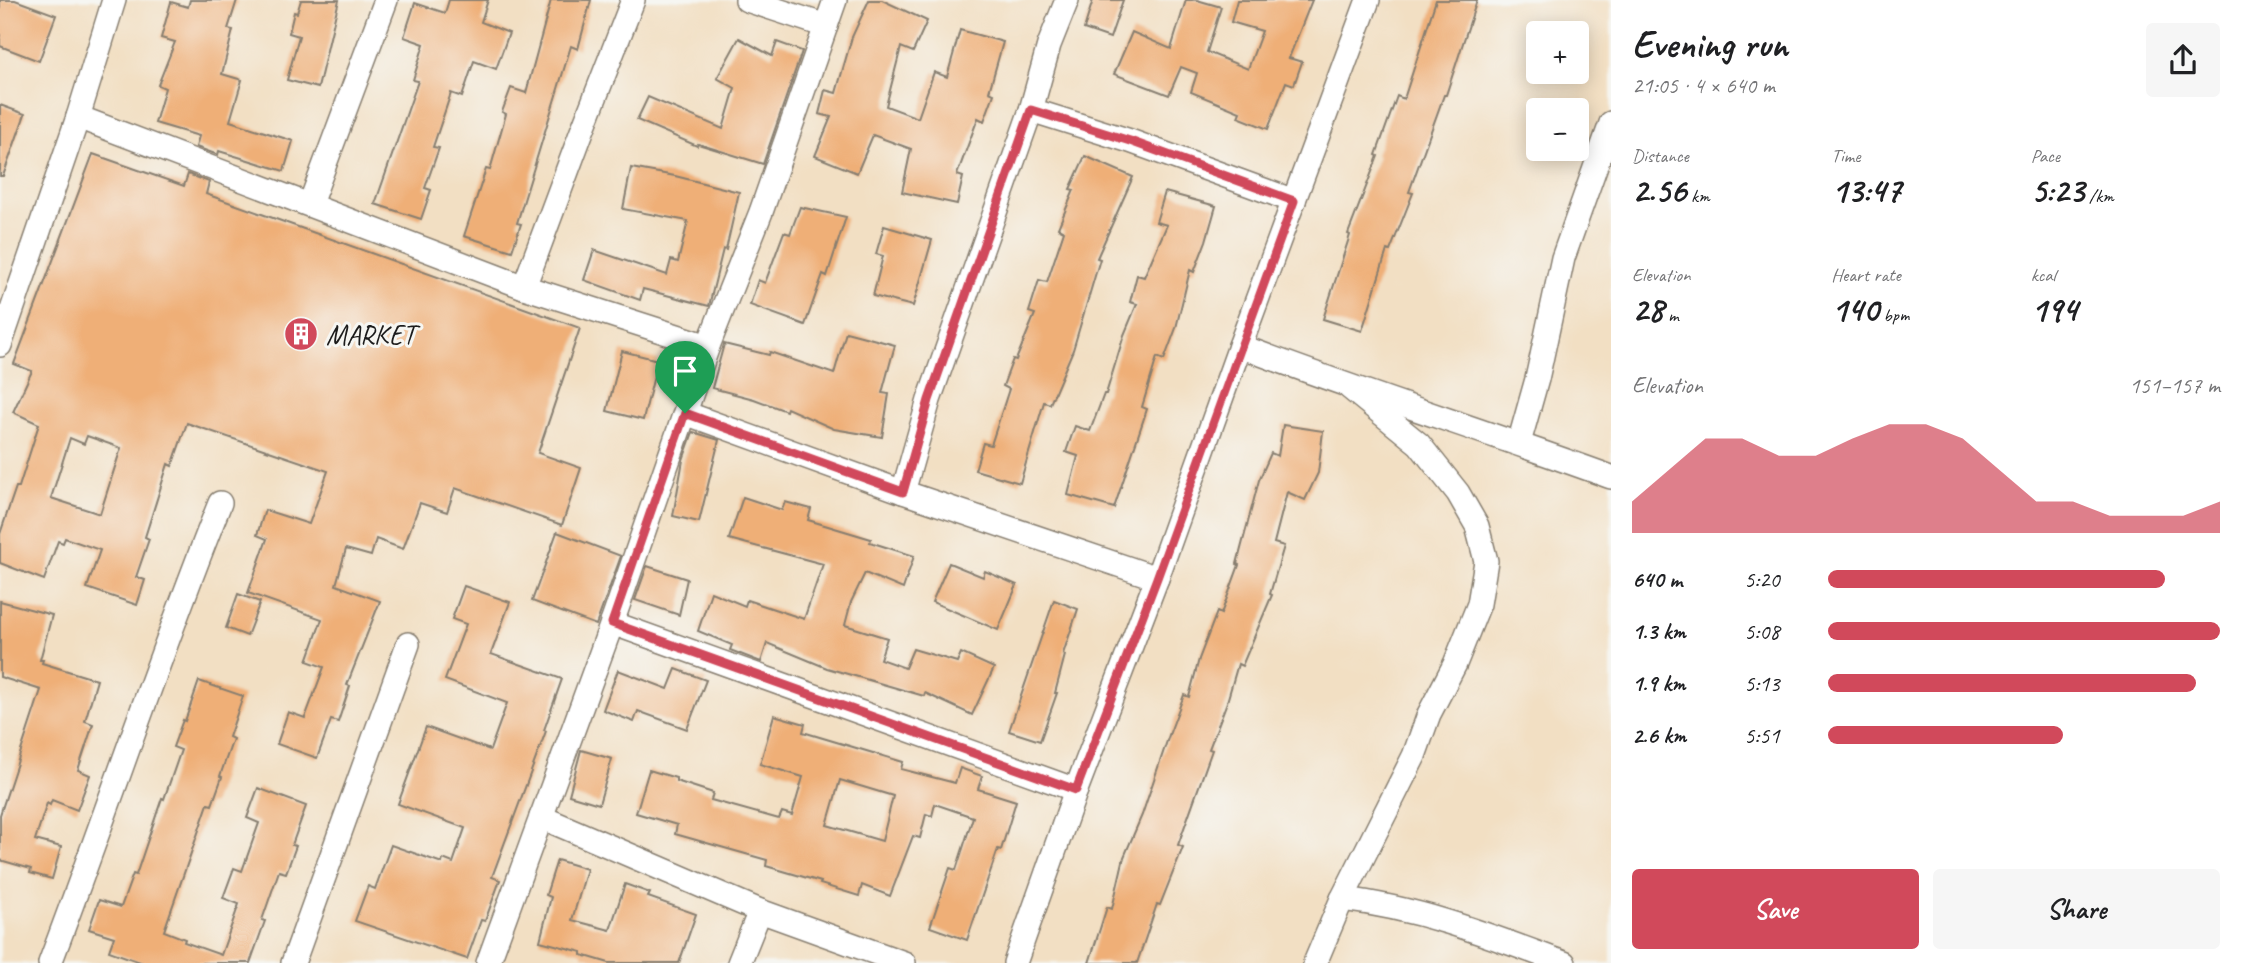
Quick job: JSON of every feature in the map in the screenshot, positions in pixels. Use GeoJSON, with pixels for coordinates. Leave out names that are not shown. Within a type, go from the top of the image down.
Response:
{"type":"FeatureCollection","features":[{"type":"Feature","properties":{"kind":"street"},"geometry":{"type":"LineString","coordinates":[[3,330],[78,117],[114,0]]}},
{"type":"Feature","properties":{"kind":"street"},"geometry":{"type":"LineString","coordinates":[[310,204],[386,0]]}},
{"type":"Feature","properties":{"kind":"street"},"geometry":{"type":"LineString","coordinates":[[524,287],[634,0]]}},
{"type":"Feature","properties":{"kind":"street"},"geometry":{"type":"LineString","coordinates":[[747,0],[826,26]]}},
{"type":"Feature","properties":{"kind":"street"},"geometry":{"type":"LineString","coordinates":[[488,963],[612,623],[708,346],[761,212],[835,0]]}},
{"type":"Feature","properties":{"kind":"street"},"geometry":{"type":"LineString","coordinates":[[903,492],[929,400],[1031,110],[1049,45],[1067,0]]}},
{"type":"Feature","properties":{"kind":"street"},"geometry":{"type":"LineString","coordinates":[[1015,963],[1076,790],[1157,578],[1368,0]]}},
{"type":"Feature","properties":{"kind":"street"},"geometry":{"type":"LineString","coordinates":[[1031,110],[1130,141],[1294,201]]}},
{"type":"Feature","properties":{"kind":"street"},"geometry":{"type":"LineString","coordinates":[[78,117],[524,287],[708,346]]}},
{"type":"Feature","properties":{"kind":"street"},"geometry":{"type":"LineString","coordinates":[[1519,443],[1537,379],[1563,258],[1611,123]]}},
{"type":"Feature","properties":{"kind":"street"},"geometry":{"type":"LineString","coordinates":[[1240,346],[1350,388],[1519,443],[1611,477]]}},
{"type":"Feature","properties":{"kind":"street"},"geometry":{"type":"LineString","coordinates":[[1315,963],[1342,900],[1415,756],[1429,714],[1455,664],[1479,604],[1486,561],[1478,526],[1458,493],[1419,444],[1350,388]]}},
{"type":"Feature","properties":{"kind":"street"},"geometry":{"type":"LineString","coordinates":[[685,413],[903,492],[1157,578]]}},
{"type":"Feature","properties":{"kind":"street"},"geometry":{"type":"LineString","coordinates":[[50,963],[92,852],[136,720],[220,503]]}},
{"type":"Feature","properties":{"kind":"street"},"geometry":{"type":"LineString","coordinates":[[612,623],[1076,790]]}},
{"type":"Feature","properties":{"kind":"street"},"geometry":{"type":"LineString","coordinates":[[293,963],[408,644]]}},
{"type":"Feature","properties":{"kind":"street"},"geometry":{"type":"LineString","coordinates":[[541,817],[760,911],[904,963]]}},
{"type":"Feature","properties":{"kind":"street"},"geometry":{"type":"LineString","coordinates":[[1342,900],[1378,904],[1449,921],[1564,963]]}},
{"type":"Feature","properties":{"kind":"street"},"geometry":{"type":"LineString","coordinates":[[739,963],[760,911]]}},
{"type":"Feature","properties":{"kind":"building"},"geometry":{"type":"Polygon","coordinates":[[[0,0],[15,0],[56,15],[39,61],[0,46],[0,0]]]}},
{"type":"Feature","properties":{"kind":"building"},"geometry":{"type":"Polygon","coordinates":[[[190,0],[237,0],[228,29],[233,30],[222,74],[242,80],[230,121],[293,141],[284,171],[219,151],[218,155],[196,147],[199,136],[155,123],[165,88],[158,85],[175,42],[161,38],[171,2],[188,7],[190,0]]]}},
{"type":"Feature","properties":{"kind":"building"},"geometry":{"type":"Polygon","coordinates":[[[301,0],[339,0],[318,88],[287,80],[299,36],[289,33],[294,12],[297,13],[301,0]]]}},
{"type":"Feature","properties":{"kind":"building"},"geometry":{"type":"Polygon","coordinates":[[[449,0],[488,0],[481,22],[509,33],[496,69],[474,61],[462,97],[451,93],[433,147],[439,148],[425,188],[431,190],[421,219],[375,204],[418,81],[413,80],[424,44],[404,37],[415,3],[445,13],[449,0]]]}},
{"type":"Feature","properties":{"kind":"building"},"geometry":{"type":"Polygon","coordinates":[[[551,0],[591,0],[578,49],[571,46],[517,223],[521,224],[512,251],[464,236],[486,169],[490,170],[506,114],[502,112],[511,88],[526,93],[551,0]]]}},
{"type":"Feature","properties":{"kind":"building"},"geometry":{"type":"Polygon","coordinates":[[[869,0],[882,0],[927,21],[913,52],[901,47],[886,106],[918,118],[934,72],[947,77],[960,30],[1003,42],[989,92],[994,94],[984,121],[978,118],[957,175],[963,177],[957,204],[902,192],[911,149],[873,135],[857,173],[815,156],[831,117],[819,114],[825,90],[836,93],[852,37],[869,0]]]}},
{"type":"Feature","properties":{"kind":"building"},"geometry":{"type":"Polygon","coordinates":[[[1093,0],[1123,0],[1110,38],[1084,29],[1093,0]]]}},
{"type":"Feature","properties":{"kind":"building"},"geometry":{"type":"Polygon","coordinates":[[[1186,0],[1197,0],[1221,7],[1207,52],[1248,69],[1262,31],[1231,22],[1237,0],[1312,0],[1289,58],[1302,62],[1294,85],[1286,82],[1268,129],[1238,117],[1240,112],[1191,92],[1197,73],[1181,67],[1169,95],[1114,74],[1132,32],[1171,49],[1186,0]]]}},
{"type":"Feature","properties":{"kind":"building"},"geometry":{"type":"Polygon","coordinates":[[[1436,0],[1477,0],[1446,95],[1409,192],[1413,193],[1390,251],[1387,250],[1362,331],[1323,319],[1350,235],[1348,234],[1378,156],[1376,155],[1397,96],[1404,99],[1436,0]]]}},
{"type":"Feature","properties":{"kind":"building"},"geometry":{"type":"Polygon","coordinates":[[[739,38],[772,56],[777,42],[802,51],[763,164],[698,144],[697,146],[637,120],[648,97],[723,129],[735,88],[717,78],[739,38]]]}},
{"type":"Feature","properties":{"kind":"building"},"geometry":{"type":"Polygon","coordinates":[[[0,105],[25,114],[3,176],[0,176],[0,105]]]}},
{"type":"Feature","properties":{"kind":"building","name":"MARKET"},"geometry":{"type":"Polygon","coordinates":[[[93,154],[184,186],[188,174],[209,182],[206,194],[580,328],[538,453],[581,468],[562,525],[455,488],[447,512],[420,503],[403,549],[376,539],[371,556],[346,549],[336,585],[380,601],[347,685],[350,686],[338,722],[331,720],[317,758],[277,744],[288,712],[305,718],[324,667],[307,661],[322,619],[248,593],[267,539],[257,535],[265,510],[309,524],[328,471],[187,423],[172,466],[168,464],[145,537],[149,539],[136,577],[145,580],[137,605],[87,588],[100,550],[65,538],[63,543],[58,541],[44,580],[0,563],[0,534],[16,487],[19,487],[39,424],[13,412],[32,371],[14,364],[93,154]],[[87,436],[84,444],[70,438],[51,498],[100,514],[121,448],[87,436]]]}},
{"type":"Feature","properties":{"kind":"building"},"geometry":{"type":"Polygon","coordinates":[[[1085,156],[1133,177],[1097,258],[1100,259],[1073,350],[1050,404],[1044,402],[1020,483],[975,470],[983,443],[991,445],[1009,389],[1003,386],[1035,314],[1029,312],[1039,280],[1047,282],[1064,231],[1058,228],[1074,190],[1070,189],[1085,156]]]}},
{"type":"Feature","properties":{"kind":"building"},"geometry":{"type":"Polygon","coordinates":[[[631,168],[739,192],[726,250],[723,249],[709,306],[643,289],[640,300],[584,280],[594,250],[667,275],[671,260],[678,262],[688,221],[623,209],[631,168]]]}},
{"type":"Feature","properties":{"kind":"building"},"geometry":{"type":"Polygon","coordinates":[[[1165,192],[1216,206],[1194,272],[1190,270],[1176,328],[1164,360],[1157,357],[1142,407],[1147,409],[1114,508],[1068,495],[1078,456],[1066,452],[1075,426],[1090,431],[1106,394],[1124,335],[1137,304],[1130,302],[1137,275],[1144,277],[1167,225],[1156,222],[1165,192]]]}},
{"type":"Feature","properties":{"kind":"building"},"geometry":{"type":"Polygon","coordinates":[[[800,207],[846,217],[827,276],[823,274],[805,325],[750,305],[758,280],[765,283],[784,232],[790,234],[800,207]]]}},
{"type":"Feature","properties":{"kind":"building"},"geometry":{"type":"Polygon","coordinates":[[[884,226],[932,240],[913,306],[873,296],[883,256],[876,254],[884,226]]]}},
{"type":"Feature","properties":{"kind":"building"},"geometry":{"type":"Polygon","coordinates":[[[846,332],[895,345],[882,393],[889,394],[882,437],[834,429],[787,408],[786,411],[712,388],[724,344],[769,355],[770,352],[834,374],[846,332]]]}},
{"type":"Feature","properties":{"kind":"building"},"geometry":{"type":"Polygon","coordinates":[[[622,351],[658,360],[643,420],[607,411],[622,351]]]}},
{"type":"Feature","properties":{"kind":"building"},"geometry":{"type":"Polygon","coordinates":[[[1283,425],[1323,431],[1318,473],[1305,500],[1287,492],[1274,543],[1284,546],[1270,594],[1272,595],[1242,666],[1238,664],[1209,749],[1212,750],[1178,845],[1183,847],[1160,905],[1157,904],[1137,963],[1089,963],[1107,907],[1112,909],[1124,857],[1142,815],[1184,695],[1189,697],[1199,659],[1217,612],[1221,614],[1239,565],[1237,564],[1259,480],[1271,453],[1278,456],[1283,425]]]}},
{"type":"Feature","properties":{"kind":"building"},"geometry":{"type":"Polygon","coordinates":[[[693,432],[719,440],[699,522],[673,516],[683,460],[693,432]]]}},
{"type":"Feature","properties":{"kind":"building"},"geometry":{"type":"Polygon","coordinates":[[[743,497],[782,510],[785,502],[811,509],[808,520],[871,539],[870,542],[914,556],[903,589],[865,573],[851,602],[845,625],[887,638],[880,659],[905,668],[913,649],[957,662],[961,653],[994,668],[972,715],[925,693],[924,696],[827,668],[767,643],[761,662],[730,650],[732,645],[698,631],[711,592],[745,606],[747,600],[804,619],[823,564],[729,539],[743,497]]]}},
{"type":"Feature","properties":{"kind":"building"},"geometry":{"type":"Polygon","coordinates":[[[557,532],[621,556],[596,625],[532,601],[557,532]]]}},
{"type":"Feature","properties":{"kind":"building"},"geometry":{"type":"Polygon","coordinates":[[[949,563],[983,577],[985,571],[1017,585],[998,630],[932,602],[949,563]]]}},
{"type":"Feature","properties":{"kind":"building"},"geometry":{"type":"Polygon","coordinates":[[[647,566],[687,579],[679,615],[635,600],[647,566]]]}},
{"type":"Feature","properties":{"kind":"building"},"geometry":{"type":"Polygon","coordinates":[[[464,586],[510,602],[491,654],[562,679],[544,730],[546,731],[492,877],[500,880],[485,921],[481,920],[467,959],[355,921],[368,886],[375,889],[391,845],[442,863],[443,859],[453,863],[465,828],[398,804],[426,727],[490,750],[507,703],[445,680],[466,624],[452,619],[464,586]]]}},
{"type":"Feature","properties":{"kind":"building"},"geometry":{"type":"Polygon","coordinates":[[[238,594],[260,602],[247,636],[226,628],[238,594]]]}},
{"type":"Feature","properties":{"kind":"building"},"geometry":{"type":"Polygon","coordinates":[[[1054,600],[1078,609],[1063,654],[1065,655],[1057,693],[1040,741],[1009,731],[1054,600]]]}},
{"type":"Feature","properties":{"kind":"building"},"geometry":{"type":"Polygon","coordinates":[[[0,601],[52,615],[40,660],[43,660],[42,663],[97,680],[85,721],[93,724],[78,770],[90,775],[77,810],[52,800],[50,805],[47,803],[35,840],[61,847],[52,879],[30,873],[31,869],[0,860],[0,815],[41,690],[0,677],[0,601]]]}},
{"type":"Feature","properties":{"kind":"building"},"geometry":{"type":"Polygon","coordinates":[[[676,669],[706,680],[687,729],[638,711],[634,722],[603,710],[618,670],[668,689],[676,669]]]}},
{"type":"Feature","properties":{"kind":"building"},"geometry":{"type":"Polygon","coordinates":[[[199,681],[243,696],[229,737],[233,739],[220,776],[222,777],[212,805],[208,804],[164,931],[185,939],[184,942],[221,955],[239,904],[223,898],[234,868],[242,871],[259,823],[247,818],[258,788],[306,806],[292,845],[296,846],[286,873],[279,871],[250,963],[143,963],[109,951],[114,937],[89,929],[99,900],[121,907],[133,874],[136,875],[181,750],[173,747],[199,681]]]}},
{"type":"Feature","properties":{"kind":"building"},"geometry":{"type":"Polygon","coordinates":[[[774,715],[805,724],[803,732],[903,762],[901,769],[955,783],[960,768],[982,776],[978,789],[1016,801],[1001,850],[998,849],[967,940],[930,927],[950,868],[956,870],[973,817],[935,804],[932,816],[926,814],[920,838],[913,836],[890,896],[862,885],[859,896],[766,866],[767,860],[675,834],[677,825],[636,813],[649,770],[713,793],[711,800],[779,819],[782,812],[792,815],[803,777],[760,764],[774,715]],[[840,780],[827,825],[882,841],[893,796],[840,780]]]}},
{"type":"Feature","properties":{"kind":"building"},"geometry":{"type":"Polygon","coordinates":[[[581,750],[612,759],[599,804],[569,795],[581,750]]]}},
{"type":"Feature","properties":{"kind":"building"},"geometry":{"type":"Polygon","coordinates":[[[557,860],[587,869],[572,920],[610,930],[625,884],[650,893],[648,897],[696,914],[679,963],[609,963],[582,955],[582,952],[540,941],[551,897],[546,895],[557,860]]]}},
{"type":"Feature","properties":{"kind":"place","name":"MARKET"},"geometry":{"type":"Point","coordinates":[301,334]}},
{"type":"Feature","properties":{"kind":"route"},"geometry":{"type":"LineString","coordinates":[[1031,110],[1130,141],[1294,201],[1157,578],[1076,790],[977,752],[612,623],[685,413],[903,492],[929,400],[1031,110]]}}]}
